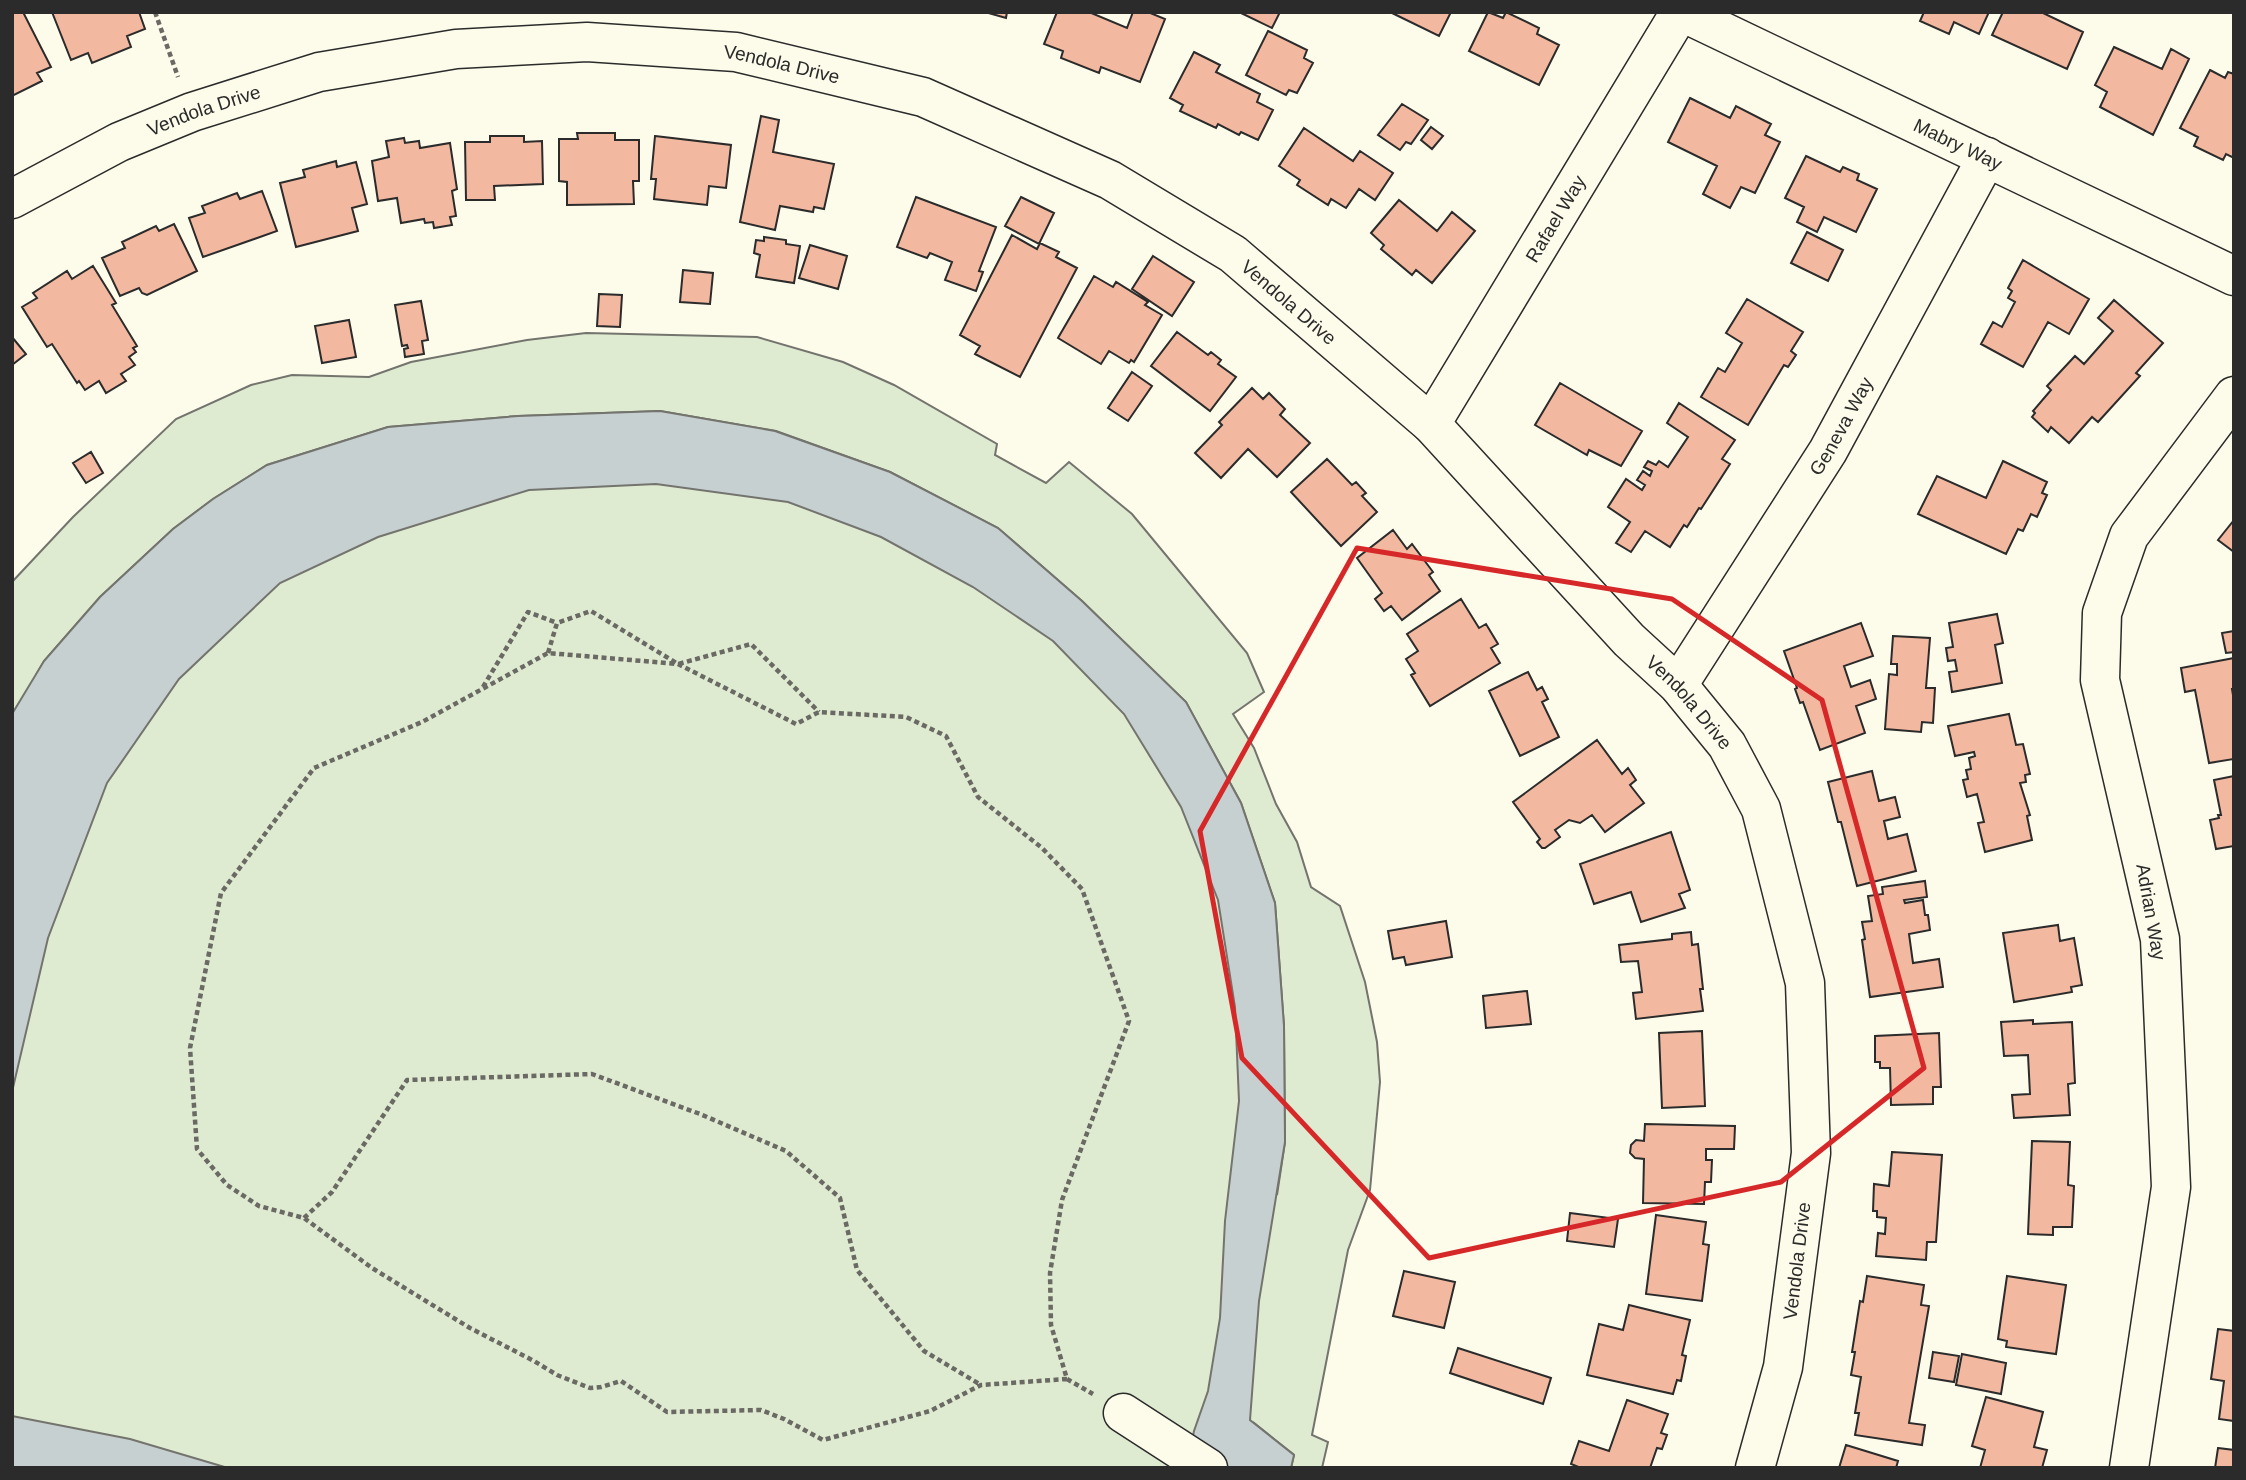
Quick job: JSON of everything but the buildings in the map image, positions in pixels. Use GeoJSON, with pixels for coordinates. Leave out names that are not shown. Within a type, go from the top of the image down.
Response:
{"type":"FeatureCollection","features":[{"type":"Feature","properties":{"kind":"street","name":"Mabry Way"},"geometry":{"type":"LineString","coordinates":[[1681,12],[2234,276]]}},
{"type":"Feature","properties":{"kind":"street","name":"Rafael Way"},"geometry":{"type":"LineString","coordinates":[[1431,424],[1681,12]]}},
{"type":"Feature","properties":{"kind":"street","name":"Vendola Drive"},"geometry":{"type":"LineString","coordinates":[[12,199],[119,142],[192,111],[318,72],[456,49],[587,42],[736,52],[923,97],[1110,180],[1233,254],[1431,424],[1629,640],[1678,685],[1727,746],[1761,809],[1805,983],[1811,1153],[1783,1367],[1755,1468]]}},
{"type":"Feature","properties":{"kind":"street","name":"Geneva Way"},"geometry":{"type":"LineString","coordinates":[[1678,685],[1828,451],[1987,157]]}},
{"type":"Feature","properties":{"kind":"street","name":"Adrian Way"},"geometry":{"type":"LineString","coordinates":[[2129,1468],[2171,1186],[2160,939],[2100,680],[2102,613],[2129,536],[2234,396]]}},
{"type":"Feature","properties":{"kind":"street"},"geometry":{"type":"LineString","coordinates":[[1123,1413],[1208,1468]]}},
{"type":"Feature","properties":{"kind":"path"},"geometry":{"type":"LineString","coordinates":[[155,12],[192,111]]}},
{"type":"Feature","properties":{"kind":"path"},"geometry":{"type":"LineString","coordinates":[[482,689],[528,612],[557,623],[590,611],[678,664],[796,724],[819,712],[906,717],[946,736],[978,797],[1042,848],[1082,888],[1129,1021],[1062,1200],[1050,1273],[1051,1325],[1067,1378]]}},
{"type":"Feature","properties":{"kind":"path"},"geometry":{"type":"LineString","coordinates":[[548,653],[557,623]]}},
{"type":"Feature","properties":{"kind":"path"},"geometry":{"type":"LineString","coordinates":[[819,712],[751,644],[678,664],[548,653],[422,722],[314,768],[220,893],[190,1048],[197,1149],[227,1185],[237,1192],[259,1206],[304,1218],[372,1268],[470,1328],[557,1375],[590,1388],[621,1381],[667,1412],[761,1410],[785,1419],[823,1440],[930,1411],[981,1385],[1067,1378],[1123,1413]]}},
{"type":"Feature","properties":{"kind":"path"},"geometry":{"type":"LineString","coordinates":[[304,1218],[332,1192],[407,1080],[592,1074],[700,1114],[786,1151],[840,1198],[857,1270],[924,1351],[981,1385]]}},
{"type":"Feature","properties":{"kind":"highlighted area"},"geometry":{"type":"Polygon","coordinates":[[[1357,548],[1672,599],[1822,700],[1924,1068],[1781,1182],[1429,1258],[1242,1058],[1200,831],[1357,548]]]}},
{"type":"Feature","properties":{"kind":"green space"},"geometry":{"type":"Polygon","coordinates":[[[586,333],[757,337],[843,362],[894,385],[997,444],[995,455],[1046,483],[1069,462],[1132,514],[1247,653],[1264,692],[1233,714],[1254,748],[1276,804],[1297,842],[1311,887],[1340,906],[1365,982],[1377,1042],[1380,1082],[1370,1190],[1348,1250],[1312,1435],[1328,1442],[1322,1468],[1291,1468],[1294,1455],[1254,1423],[1238,1468],[12,1468],[12,725],[21,701],[12,714],[12,582],[73,517],[176,419],[251,385],[292,375],[369,377],[411,362],[527,340],[586,333]],[[660,411],[518,416],[388,427],[267,465],[213,499],[173,529],[100,597],[44,661],[36,675],[349,447],[809,463],[1140,661],[1264,1000],[1277,1195],[1285,1142],[1284,1026],[1275,903],[1241,803],[1186,702],[1082,601],[998,528],[890,472],[776,431],[660,411]]]}},
{"type":"Feature","properties":{"kind":"shaded area"},"geometry":{"type":"Polygon","coordinates":[[[660,411],[775,431],[890,472],[998,528],[1082,601],[1186,702],[1241,803],[1275,903],[1284,1026],[1285,1142],[1259,1301],[1250,1420],[1294,1455],[1291,1468],[1186,1468],[1194,1431],[1208,1391],[1220,1318],[1225,1221],[1239,1101],[1235,1007],[1218,900],[1181,807],[1124,714],[1053,641],[973,587],[881,537],[788,502],[656,484],[529,490],[378,537],[280,583],[179,679],[107,783],[48,938],[12,1092],[12,714],[44,661],[100,597],[173,529],[213,499],[267,465],[388,427],[518,416],[660,411]]]}},
{"type":"Feature","properties":{"kind":"shaded area"},"geometry":{"type":"Polygon","coordinates":[[[12,1416],[130,1439],[228,1468],[12,1468],[12,1416]]]}}]}
